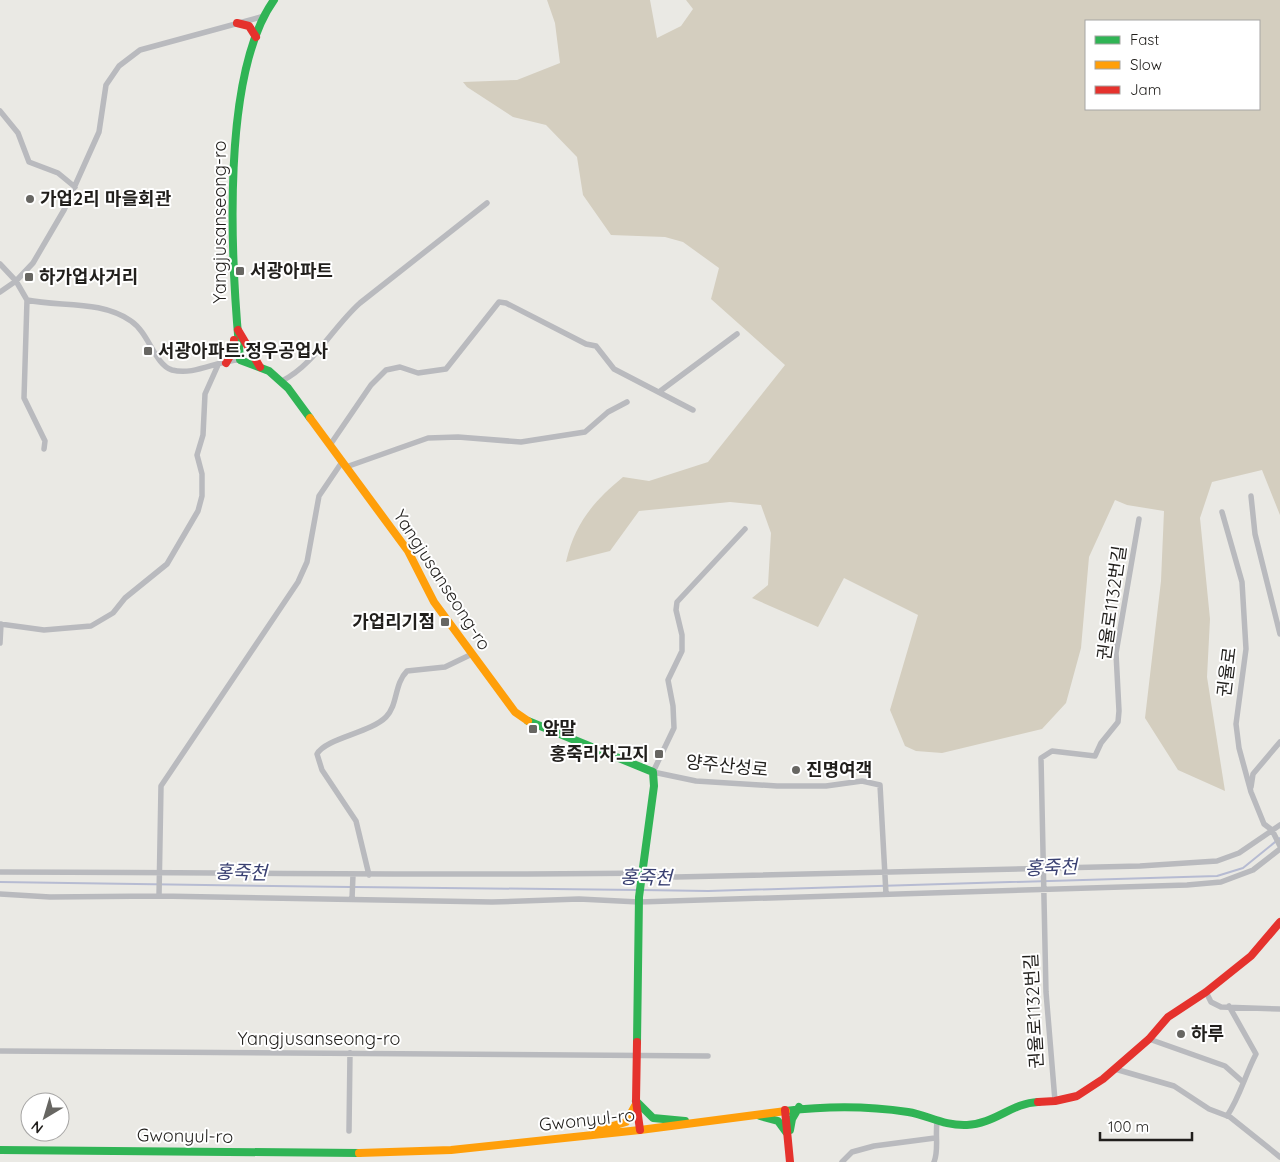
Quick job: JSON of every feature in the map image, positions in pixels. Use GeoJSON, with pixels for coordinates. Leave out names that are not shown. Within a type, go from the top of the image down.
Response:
{"type":"FeatureCollection","features":[{"type":"Feature","properties":{"kind":"main road","name":"Yangjusanseong-ro"},"geometry":{"type":"LineString","coordinates":[[274,0],[261,17],[256,37],[238,112],[232,173],[235,326],[240,360],[260,366],[282,381],[408,551],[434,602],[515,712],[524,719],[564,738],[653,772]]}},
{"type":"Feature","properties":{"kind":"main road"},"geometry":{"type":"LineString","coordinates":[[237,23],[246,22],[256,37]]}},
{"type":"Feature","properties":{"kind":"main road"},"geometry":{"type":"LineString","coordinates":[[226,363],[234,349],[235,326]]}},
{"type":"Feature","properties":{"kind":"main road"},"geometry":{"type":"LineString","coordinates":[[235,326],[260,366]]}},
{"type":"Feature","properties":{"kind":"main road"},"geometry":{"type":"LineString","coordinates":[[640,1130],[636,1102],[639,900],[641,873],[654,786],[653,772]]}},
{"type":"Feature","properties":{"kind":"main road","name":"Gwonyul-ro"},"geometry":{"type":"LineString","coordinates":[[0,1150],[350,1153],[451,1150],[640,1130],[825,1106],[909,1112],[937,1122],[964,1125],[982,1124],[1027,1102],[1055,1101],[1077,1096],[1115,1069],[1149,1039],[1168,1017],[1206,992],[1251,956],[1280,922]]}},
{"type":"Feature","properties":{"kind":"main road"},"geometry":{"type":"LineString","coordinates":[[636,1102],[653,1118],[697,1123]]}},
{"type":"Feature","properties":{"kind":"main road"},"geometry":{"type":"LineString","coordinates":[[590,1134],[600,1129],[624,1124],[633,1115],[636,1102]]}},
{"type":"Feature","properties":{"kind":"main road"},"geometry":{"type":"LineString","coordinates":[[789,1137],[792,1118],[799,1108]]}},
{"type":"Feature","properties":{"kind":"main road"},"geometry":{"type":"LineString","coordinates":[[785,1110],[790,1162]]}},
{"type":"Feature","properties":{"kind":"main road"},"geometry":{"type":"LineString","coordinates":[[755,1115],[778,1121],[789,1137]]}},
{"type":"Feature","properties":{"kind":"street"},"geometry":{"type":"LineString","coordinates":[[0,292],[27,271],[39,254],[75,187],[101,126],[106,85],[126,60],[147,47],[261,17]]}},
{"type":"Feature","properties":{"kind":"street"},"geometry":{"type":"LineString","coordinates":[[0,111],[18,133],[29,162],[58,173],[75,187]]}},
{"type":"Feature","properties":{"kind":"street"},"geometry":{"type":"LineString","coordinates":[[282,381],[293,375],[318,352],[343,318],[360,303],[486,203]]}},
{"type":"Feature","properties":{"kind":"street"},"geometry":{"type":"LineString","coordinates":[[0,264],[16,280],[27,300],[24,398],[45,441],[44,449]]}},
{"type":"Feature","properties":{"kind":"street","name":"Yangjusanseong-ro"},"geometry":{"type":"LineString","coordinates":[[27,300],[81,306],[123,317],[142,331],[158,360],[170,369],[187,371],[240,360]]}},
{"type":"Feature","properties":{"kind":"street"},"geometry":{"type":"LineString","coordinates":[[330,445],[371,385],[386,370],[400,367],[418,373],[446,369],[500,302],[506,303],[586,344],[596,346],[614,369],[693,410]]}},
{"type":"Feature","properties":{"kind":"street"},"geometry":{"type":"LineString","coordinates":[[659,392],[737,334]]}},
{"type":"Feature","properties":{"kind":"street"},"geometry":{"type":"LineString","coordinates":[[0,642],[1,624],[44,630],[91,626],[113,612],[125,598],[167,564],[198,511],[202,496],[202,474],[197,455],[203,435],[205,394],[218,365]]}},
{"type":"Feature","properties":{"kind":"street"},"geometry":{"type":"LineString","coordinates":[[159,896],[161,786],[298,582],[307,562],[319,496],[344,465],[428,438],[458,437],[521,442],[585,432],[608,412],[627,402]]}},
{"type":"Feature","properties":{"kind":"street"},"geometry":{"type":"LineString","coordinates":[[1251,496],[1255,534],[1280,634]]}},
{"type":"Feature","properties":{"kind":"street","name":"권율로"},"geometry":{"type":"LineString","coordinates":[[1222,512],[1242,582],[1246,648],[1236,724],[1239,748],[1251,792],[1264,824],[1272,830],[1280,848]]}},
{"type":"Feature","properties":{"kind":"street","name":"권율로1132번길"},"geometry":{"type":"LineString","coordinates":[[1055,1101],[1046,992],[1046,890],[1041,758],[1052,751],[1095,756],[1101,743],[1118,722],[1116,654],[1139,519]]}},
{"type":"Feature","properties":{"kind":"street"},"geometry":{"type":"LineString","coordinates":[[653,772],[674,728],[673,706],[668,680],[682,650],[682,635],[676,610],[677,602],[745,529]]}},
{"type":"Feature","properties":{"kind":"street"},"geometry":{"type":"LineString","coordinates":[[369,875],[356,821],[322,770],[317,754],[321,747],[342,740],[386,716],[392,707],[398,683],[407,671],[445,668],[472,654]]}},
{"type":"Feature","properties":{"kind":"street"},"geometry":{"type":"LineString","coordinates":[[1251,792],[1253,774],[1280,742]]}},
{"type":"Feature","properties":{"kind":"street","name":"Yangjusanseong-ro"},"geometry":{"type":"LineString","coordinates":[[653,772],[696,782],[826,786],[862,781],[880,784],[884,872]]}},
{"type":"Feature","properties":{"kind":"street"},"geometry":{"type":"LineString","coordinates":[[0,872],[353,875],[641,873],[686,877],[1140,866],[1217,861],[1239,853],[1280,825]]}},
{"type":"Feature","properties":{"kind":"street"},"geometry":{"type":"LineString","coordinates":[[0,894],[50,897],[159,896],[492,902],[1046,890],[1221,882],[1253,870],[1280,848]]}},
{"type":"Feature","properties":{"kind":"street"},"geometry":{"type":"LineString","coordinates":[[884,872],[886,894]]}},
{"type":"Feature","properties":{"kind":"street"},"geometry":{"type":"LineString","coordinates":[[352,899],[353,875]]}},
{"type":"Feature","properties":{"kind":"street"},"geometry":{"type":"LineString","coordinates":[[1206,992],[1211,1002],[1221,1007],[1280,1009]]}},
{"type":"Feature","properties":{"kind":"street"},"geometry":{"type":"LineString","coordinates":[[1227,1116],[1236,1103],[1256,1054],[1229,1006]]}},
{"type":"Feature","properties":{"kind":"street"},"geometry":{"type":"LineString","coordinates":[[1149,1039],[1225,1066],[1243,1082]]}},
{"type":"Feature","properties":{"kind":"street","name":"Yangjusanseong-ro"},"geometry":{"type":"LineString","coordinates":[[0,1051],[708,1056]]}},
{"type":"Feature","properties":{"kind":"street"},"geometry":{"type":"LineString","coordinates":[[349,1131],[350,1053]]}},
{"type":"Feature","properties":{"kind":"street"},"geometry":{"type":"LineString","coordinates":[[1115,1069],[1174,1086],[1209,1109],[1227,1116],[1280,1157]]}},
{"type":"Feature","properties":{"kind":"street"},"geometry":{"type":"LineString","coordinates":[[934,1162],[937,1154],[935,1138],[937,1122]]}},
{"type":"Feature","properties":{"kind":"street"},"geometry":{"type":"LineString","coordinates":[[842,1162],[852,1152],[874,1146],[935,1138]]}},
{"type":"Feature","properties":{"kind":"shaded area"},"geometry":{"type":"Polygon","coordinates":[[[547,0],[650,0],[657,38],[681,26],[693,9],[686,0],[1280,0],[1280,515],[1262,470],[1212,482],[1200,518],[1210,619],[1207,677],[1225,791],[1178,770],[1145,718],[1161,581],[1164,511],[1127,505],[1115,500],[1089,557],[1081,648],[1066,703],[1042,729],[942,753],[916,751],[905,746],[890,710],[918,615],[844,578],[818,627],[752,598],[768,585],[771,533],[761,505],[730,502],[639,511],[610,551],[566,562],[574,536],[580,525],[594,505],[612,486],[623,477],[649,481],[708,462],[785,365],[711,299],[719,268],[683,242],[665,237],[611,235],[583,195],[577,157],[546,125],[513,117],[467,87],[463,82],[517,80],[560,63],[555,23],[547,0]]]}},
{"type":"Feature","properties":{"kind":"waterway","name":"홍죽천"},"geometry":{"type":"LineString","coordinates":[[642,890],[708,891],[1217,876],[1243,868],[1280,838]]}},
{"type":"Feature","properties":{"kind":"waterway","name":"홍죽천"},"geometry":{"type":"LineString","coordinates":[[0,882],[350,887]]}},
{"type":"Feature","properties":{"kind":"waterway","name":"홍죽천"},"geometry":{"type":"LineString","coordinates":[[355,887],[638,890]]}},
{"type":"Feature","properties":{"kind":"traffic: fast"},"geometry":{"type":"LineString","coordinates":[[274,0],[257,32],[245,73],[238,119],[234,167],[233,217],[236,309],[240,360],[269,371],[288,388],[310,418]]}},
{"type":"Feature","properties":{"kind":"traffic: fast"},"geometry":{"type":"LineString","coordinates":[[528,721],[653,772],[654,786],[639,897],[637,1042]]}},
{"type":"Feature","properties":{"kind":"traffic: fast"},"geometry":{"type":"LineString","coordinates":[[636,1101],[653,1118],[685,1121]]}},
{"type":"Feature","properties":{"kind":"traffic: fast"},"geometry":{"type":"LineString","coordinates":[[786,1111],[816,1108],[878,1109],[915,1113],[950,1124],[967,1125],[977,1124],[1020,1106],[1038,1102]]}},
{"type":"Feature","properties":{"kind":"traffic: fast"},"geometry":{"type":"LineString","coordinates":[[790,1130],[792,1119],[799,1107]]}},
{"type":"Feature","properties":{"kind":"traffic: fast"},"geometry":{"type":"LineString","coordinates":[[760,1116],[778,1121],[786,1132]]}},
{"type":"Feature","properties":{"kind":"traffic: fast"},"geometry":{"type":"LineString","coordinates":[[0,1150],[359,1153]]}},
{"type":"Feature","properties":{"kind":"traffic: slow"},"geometry":{"type":"LineString","coordinates":[[310,418],[408,551],[434,602],[515,712],[528,721]]}},
{"type":"Feature","properties":{"kind":"traffic: slow"},"geometry":{"type":"LineString","coordinates":[[599,1130],[626,1122],[635,1106]]}},
{"type":"Feature","properties":{"kind":"traffic: slow"},"geometry":{"type":"LineString","coordinates":[[359,1153],[451,1150],[640,1130],[786,1111]]}},
{"type":"Feature","properties":{"kind":"traffic: jam"},"geometry":{"type":"LineString","coordinates":[[237,23],[249,26],[256,37]]}},
{"type":"Feature","properties":{"kind":"traffic: jam"},"geometry":{"type":"LineString","coordinates":[[238,330],[260,367]]}},
{"type":"Feature","properties":{"kind":"traffic: jam"},"geometry":{"type":"LineString","coordinates":[[226,363],[234,349],[234,340]]}},
{"type":"Feature","properties":{"kind":"traffic: jam"},"geometry":{"type":"LineString","coordinates":[[1038,1102],[1055,1101],[1077,1096],[1103,1079],[1149,1039],[1168,1017],[1206,992],[1251,956],[1280,922]]}},
{"type":"Feature","properties":{"kind":"traffic: jam"},"geometry":{"type":"LineString","coordinates":[[637,1042],[636,1101],[640,1130]]}},
{"type":"Feature","properties":{"kind":"traffic: jam"},"geometry":{"type":"LineString","coordinates":[[785,1110],[790,1162]]}},
{"type":"Feature","properties":{"kind":"place","name":"가업2리 마을회관"},"geometry":{"type":"Point","coordinates":[30,199]}},
{"type":"Feature","properties":{"kind":"place","name":"서광아파트"},"geometry":{"type":"Point","coordinates":[240,271]}},
{"type":"Feature","properties":{"kind":"place","name":"하가업사거리"},"geometry":{"type":"Point","coordinates":[29,277]}},
{"type":"Feature","properties":{"kind":"place","name":"서광아파트.정우공업사"},"geometry":{"type":"Point","coordinates":[148,351]}},
{"type":"Feature","properties":{"kind":"place","name":"가업리기점"},"geometry":{"type":"Point","coordinates":[445,622]}},
{"type":"Feature","properties":{"kind":"place","name":"앞말"},"geometry":{"type":"Point","coordinates":[533,729]}},
{"type":"Feature","properties":{"kind":"place","name":"홍죽리차고지"},"geometry":{"type":"Point","coordinates":[659,754]}},
{"type":"Feature","properties":{"kind":"place","name":"진명여객"},"geometry":{"type":"Point","coordinates":[796,770]}},
{"type":"Feature","properties":{"kind":"place","name":"하루"},"geometry":{"type":"Point","coordinates":[1181,1034]}}]}
